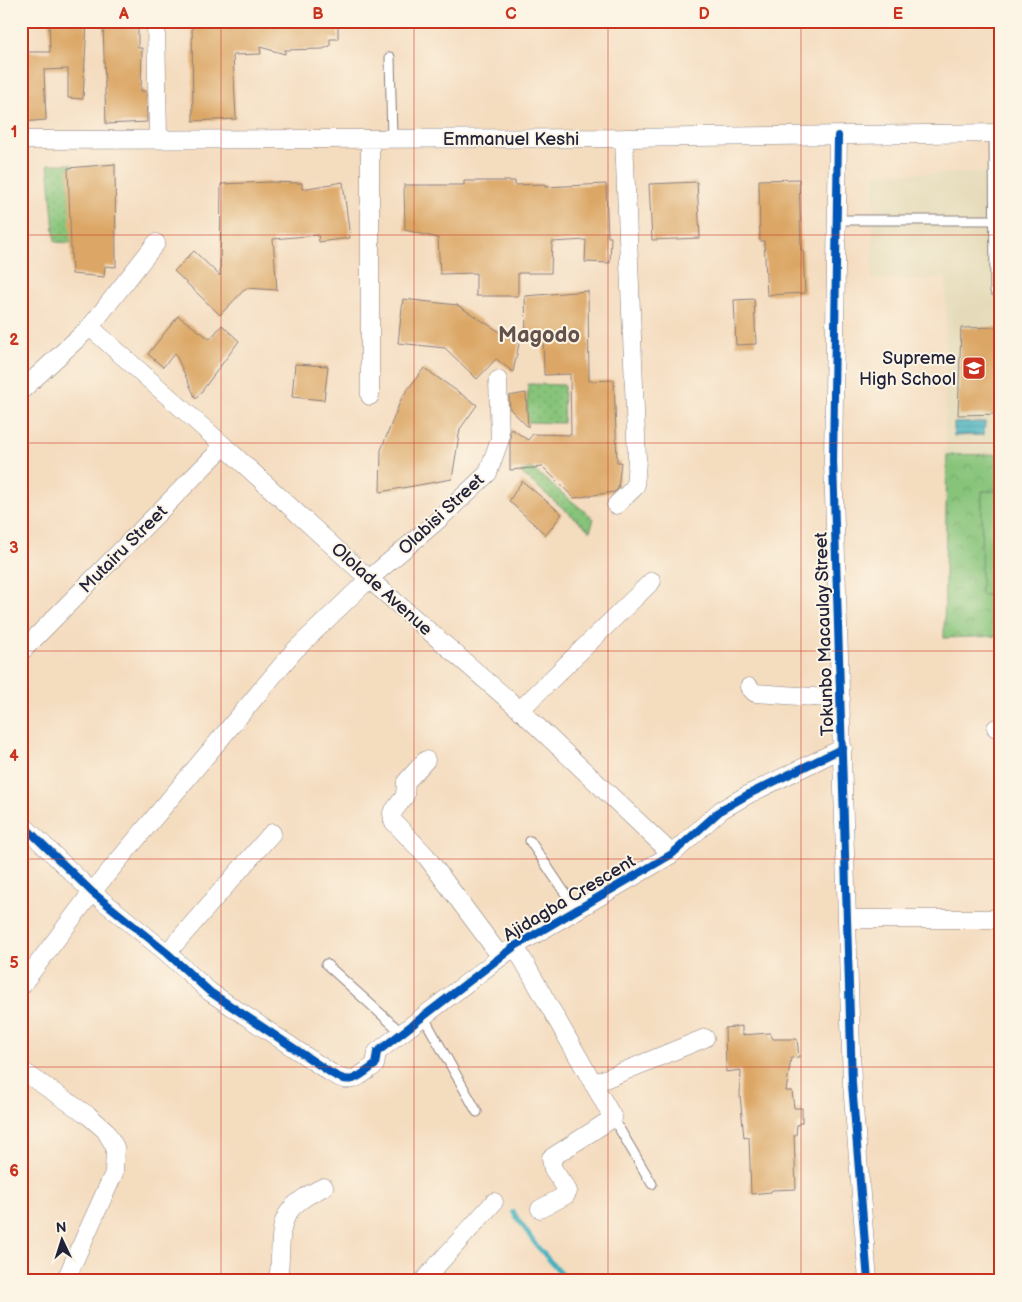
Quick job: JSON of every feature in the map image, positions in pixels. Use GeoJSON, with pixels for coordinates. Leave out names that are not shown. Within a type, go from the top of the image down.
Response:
{"type":"FeatureCollection","features":[{"type":"Feature","properties":{"kind":"street"},"geometry":{"type":"LineString","coordinates":[[156,21],[158,138]]}},
{"type":"Feature","properties":{"kind":"street","name":"Emmanuel Keshi"},"geometry":{"type":"LineString","coordinates":[[21,140],[158,138],[370,140],[998,133]]}},
{"type":"Feature","properties":{"kind":"street","name":"Tokunbo Macaulay Street"},"geometry":{"type":"LineString","coordinates":[[838,136],[833,461],[849,919],[852,1084],[868,1281]]}},
{"type":"Feature","properties":{"kind":"street"},"geometry":{"type":"LineString","coordinates":[[616,506],[635,487],[637,460],[624,138]]}},
{"type":"Feature","properties":{"kind":"street"},"geometry":{"type":"LineString","coordinates":[[370,140],[370,396]]}},
{"type":"Feature","properties":{"kind":"street"},"geometry":{"type":"LineString","coordinates":[[21,391],[90,327],[156,243]]}},
{"type":"Feature","properties":{"kind":"street","name":"Ololade Avenue"},"geometry":{"type":"LineString","coordinates":[[90,327],[224,446],[369,580],[520,710],[672,854]]}},
{"type":"Feature","properties":{"kind":"street","name":"Olabisi Street"},"geometry":{"type":"LineString","coordinates":[[21,986],[92,892],[294,652],[369,580],[438,520],[488,473],[500,439],[498,380]]}},
{"type":"Feature","properties":{"kind":"street","name":"Mutairu Street"},"geometry":{"type":"LineString","coordinates":[[21,652],[224,446]]}},
{"type":"Feature","properties":{"kind":"street"},"geometry":{"type":"LineString","coordinates":[[520,710],[652,581]]}},
{"type":"Feature","properties":{"kind":"street"},"geometry":{"type":"LineString","coordinates":[[749,688],[755,693],[841,699]]}},
{"type":"Feature","properties":{"kind":"street","name":"Ajidagba Crescent"},"geometry":{"type":"LineString","coordinates":[[167,953],[210,992],[342,1080],[350,1081],[375,1065],[377,1052],[516,946],[672,854],[721,810],[748,794],[843,748]]}},
{"type":"Feature","properties":{"kind":"street"},"geometry":{"type":"LineString","coordinates":[[426,760],[406,782],[405,796],[392,813],[393,821],[426,856],[500,957]]}},
{"type":"Feature","properties":{"kind":"street"},"geometry":{"type":"LineString","coordinates":[[21,823],[92,892],[167,953],[272,833]]}},
{"type":"Feature","properties":{"kind":"street"},"geometry":{"type":"LineString","coordinates":[[849,919],[1001,919]]}},
{"type":"Feature","properties":{"kind":"street"},"geometry":{"type":"LineString","coordinates":[[516,946],[613,1118],[551,1158],[553,1169],[568,1192],[566,1195],[540,1209]]}},
{"type":"Feature","properties":{"kind":"street"},"geometry":{"type":"LineString","coordinates":[[593,1084],[706,1038]]}},
{"type":"Feature","properties":{"kind":"street"},"geometry":{"type":"LineString","coordinates":[[21,1070],[89,1116],[106,1130],[115,1147],[114,1172],[65,1281]]}},
{"type":"Feature","properties":{"kind":"street"},"geometry":{"type":"LineString","coordinates":[[278,1281],[279,1238],[284,1219],[292,1206],[303,1196],[324,1187]]}},
{"type":"Feature","properties":{"kind":"street"},"geometry":{"type":"LineString","coordinates":[[423,1281],[494,1202]]}},
{"type":"Feature","properties":{"kind":"lane"},"geometry":{"type":"LineString","coordinates":[[390,57],[392,139]]}},
{"type":"Feature","properties":{"kind":"lane"},"geometry":{"type":"LineString","coordinates":[[998,133],[995,292],[1001,291]]}},
{"type":"Feature","properties":{"kind":"lane"},"geometry":{"type":"LineString","coordinates":[[838,220],[995,220]]}},
{"type":"Feature","properties":{"kind":"lane"},"geometry":{"type":"LineString","coordinates":[[530,842],[577,911]]}},
{"type":"Feature","properties":{"kind":"lane"},"geometry":{"type":"LineString","coordinates":[[326,964],[402,1033]]}},
{"type":"Feature","properties":{"kind":"lane"},"geometry":{"type":"LineString","coordinates":[[423,1016],[477,1112]]}},
{"type":"Feature","properties":{"kind":"lane"},"geometry":{"type":"LineString","coordinates":[[613,1118],[652,1184]]}},
{"type":"Feature","properties":{"kind":"shaded area","name":"Supreme High School"},"geometry":{"type":"Polygon","coordinates":[[[875,173],[1001,173],[1001,637],[944,638],[946,279],[871,280],[875,173]]]}},
{"type":"Feature","properties":{"kind":"green space"},"geometry":{"type":"Polygon","coordinates":[[[48,164],[72,164],[74,243],[55,242],[48,164]]]}},
{"type":"Feature","properties":{"kind":"green space"},"geometry":{"type":"Polygon","coordinates":[[[528,384],[564,385],[563,423],[527,422],[528,384]]]}},
{"type":"Feature","properties":{"kind":"green space"},"geometry":{"type":"Polygon","coordinates":[[[1001,454],[1001,636],[944,638],[947,455],[1001,454]]]}},
{"type":"Feature","properties":{"kind":"green space"},"geometry":{"type":"Polygon","coordinates":[[[531,468],[594,519],[590,531],[520,472],[531,468]]]}},
{"type":"Feature","properties":{"kind":"green space"},"geometry":{"type":"Polygon","coordinates":[[[982,491],[1001,491],[1001,596],[981,595],[982,491]]]}},
{"type":"Feature","properties":{"kind":"water"},"geometry":{"type":"Polygon","coordinates":[[[985,422],[984,435],[954,436],[954,423],[985,422]]]}},
{"type":"Feature","properties":{"kind":"building"},"geometry":{"type":"Polygon","coordinates":[[[49,21],[87,21],[83,99],[68,98],[68,69],[44,70],[46,120],[21,122],[21,52],[50,52],[49,21]]]}},
{"type":"Feature","properties":{"kind":"building"},"geometry":{"type":"Polygon","coordinates":[[[103,21],[138,21],[138,48],[142,48],[141,91],[146,91],[147,122],[106,124],[103,21]]]}},
{"type":"Feature","properties":{"kind":"building"},"geometry":{"type":"Polygon","coordinates":[[[192,21],[329,21],[329,26],[338,26],[338,39],[330,39],[330,46],[323,49],[285,50],[285,54],[260,47],[261,54],[233,55],[236,119],[193,121],[192,21]]]}},
{"type":"Feature","properties":{"kind":"building"},"geometry":{"type":"Polygon","coordinates":[[[115,164],[116,267],[105,266],[104,277],[72,274],[68,168],[115,164]]]}},
{"type":"Feature","properties":{"kind":"building"},"geometry":{"type":"Polygon","coordinates":[[[799,179],[801,250],[803,250],[805,293],[767,295],[764,241],[760,241],[759,180],[799,179]]]}},
{"type":"Feature","properties":{"kind":"building"},"geometry":{"type":"Polygon","coordinates":[[[464,181],[515,181],[515,185],[545,184],[545,187],[606,184],[608,237],[611,237],[610,263],[585,262],[586,240],[552,242],[551,273],[518,273],[518,296],[476,296],[476,273],[440,274],[438,238],[405,230],[404,185],[464,185],[464,181]]]}},
{"type":"Feature","properties":{"kind":"building"},"geometry":{"type":"Polygon","coordinates":[[[343,182],[350,238],[319,242],[318,235],[273,239],[277,290],[246,288],[220,315],[174,271],[194,251],[220,276],[221,184],[302,183],[302,189],[343,182]]]}},
{"type":"Feature","properties":{"kind":"building"},"geometry":{"type":"Polygon","coordinates":[[[697,182],[700,238],[652,240],[649,184],[697,182]]]}},
{"type":"Feature","properties":{"kind":"building"},"geometry":{"type":"Polygon","coordinates":[[[588,291],[589,381],[614,380],[617,462],[621,462],[618,489],[614,492],[574,498],[543,467],[510,470],[510,428],[528,440],[533,434],[571,435],[570,374],[544,375],[543,334],[526,335],[525,296],[588,291]]]}},
{"type":"Feature","properties":{"kind":"building"},"geometry":{"type":"Polygon","coordinates":[[[403,299],[457,305],[519,344],[513,372],[496,359],[477,379],[445,348],[398,343],[403,299]]]}},
{"type":"Feature","properties":{"kind":"building"},"geometry":{"type":"Polygon","coordinates":[[[754,299],[756,344],[736,345],[734,300],[754,299]]]}},
{"type":"Feature","properties":{"kind":"building"},"geometry":{"type":"Polygon","coordinates":[[[178,316],[210,339],[222,325],[239,341],[196,399],[175,353],[163,367],[148,354],[178,316]]]}},
{"type":"Feature","properties":{"kind":"building"},"geometry":{"type":"Polygon","coordinates":[[[1001,327],[1001,414],[958,415],[961,328],[1001,327]]]}},
{"type":"Feature","properties":{"kind":"building"},"geometry":{"type":"Polygon","coordinates":[[[295,364],[328,366],[324,400],[292,397],[295,364]]]}},
{"type":"Feature","properties":{"kind":"building"},"geometry":{"type":"Polygon","coordinates":[[[424,368],[477,405],[460,429],[452,479],[380,492],[381,450],[402,397],[424,368]]]}},
{"type":"Feature","properties":{"kind":"building"},"geometry":{"type":"Polygon","coordinates":[[[526,393],[528,427],[510,409],[509,396],[526,393]]]}},
{"type":"Feature","properties":{"kind":"building"},"geometry":{"type":"Polygon","coordinates":[[[522,481],[562,514],[546,535],[509,501],[522,481]]]}},
{"type":"Feature","properties":{"kind":"building"},"geometry":{"type":"Polygon","coordinates":[[[742,1026],[742,1035],[770,1033],[773,1039],[797,1039],[799,1057],[791,1058],[786,1091],[792,1091],[794,1108],[802,1108],[802,1122],[797,1125],[796,1135],[794,1135],[796,1189],[772,1190],[771,1192],[751,1194],[749,1137],[744,1138],[740,1095],[741,1070],[726,1072],[725,1028],[742,1026]]]}},
{"type":"Feature","properties":{"kind":"waterway"},"geometry":{"type":"LineString","coordinates":[[513,1212],[536,1245],[568,1281]]}},
{"type":"Feature","properties":{"kind":"cycle path"},"geometry":{"type":"LineString","coordinates":[[838,136],[833,461],[852,1084],[868,1281]]}},
{"type":"Feature","properties":{"kind":"cycle path"},"geometry":{"type":"LineString","coordinates":[[21,823],[92,892],[167,953],[210,992],[331,1073],[349,1080],[358,1077],[375,1065],[377,1052],[515,946],[672,854],[721,810],[749,794],[843,748]]}},
{"type":"Feature","properties":{"kind":"place","name":"Supreme High School"},"geometry":{"type":"Point","coordinates":[974,368]}},
{"type":"Feature","properties":{"kind":"district","name":"Magodo"},"geometry":{"type":"Point","coordinates":[539,334]}}]}
